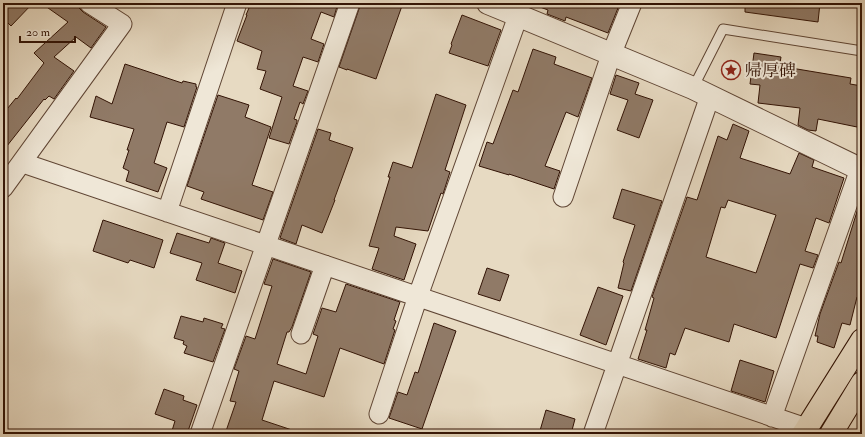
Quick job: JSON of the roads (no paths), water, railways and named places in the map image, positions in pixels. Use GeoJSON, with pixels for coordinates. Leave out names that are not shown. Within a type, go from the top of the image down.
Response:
{"type":"FeatureCollection","features":[{"type":"Feature","properties":{"kind":"highway"},"geometry":{"type":"LineString","coordinates":[[805,431],[862,340]]}},
{"type":"Feature","properties":{"kind":"highway"},"geometry":{"type":"LineString","coordinates":[[831,434],[862,383]]}},
{"type":"Feature","properties":{"kind":"street"},"geometry":{"type":"LineString","coordinates":[[3,188],[23,163],[122,24],[89,3]]}},
{"type":"Feature","properties":{"kind":"street"},"geometry":{"type":"LineString","coordinates":[[167,212],[237,3]]}},
{"type":"Feature","properties":{"kind":"street"},"geometry":{"type":"LineString","coordinates":[[200,434],[350,3]]}},
{"type":"Feature","properties":{"kind":"street"},"geometry":{"type":"LineString","coordinates":[[488,3],[701,92],[861,170],[772,417]]}},
{"type":"Feature","properties":{"kind":"street"},"geometry":{"type":"LineString","coordinates":[[563,198],[611,55],[632,3]]}},
{"type":"Feature","properties":{"kind":"street"},"geometry":{"type":"LineString","coordinates":[[379,414],[418,296],[518,16]]}},
{"type":"Feature","properties":{"kind":"street"},"geometry":{"type":"LineString","coordinates":[[593,434],[617,364],[701,92]]}},
{"type":"Feature","properties":{"kind":"street"},"geometry":{"type":"LineString","coordinates":[[23,163],[772,417],[805,431]]}},
{"type":"Feature","properties":{"kind":"street"},"geometry":{"type":"LineString","coordinates":[[301,334],[325,265]]}},
{"type":"Feature","properties":{"kind":"lane"},"geometry":{"type":"LineString","coordinates":[[701,92],[722,29],[862,51]]}},
{"type":"Feature","properties":{"kind":"place","name":"帰厚碑"},"geometry":{"type":"Point","coordinates":[731,70]}}]}
